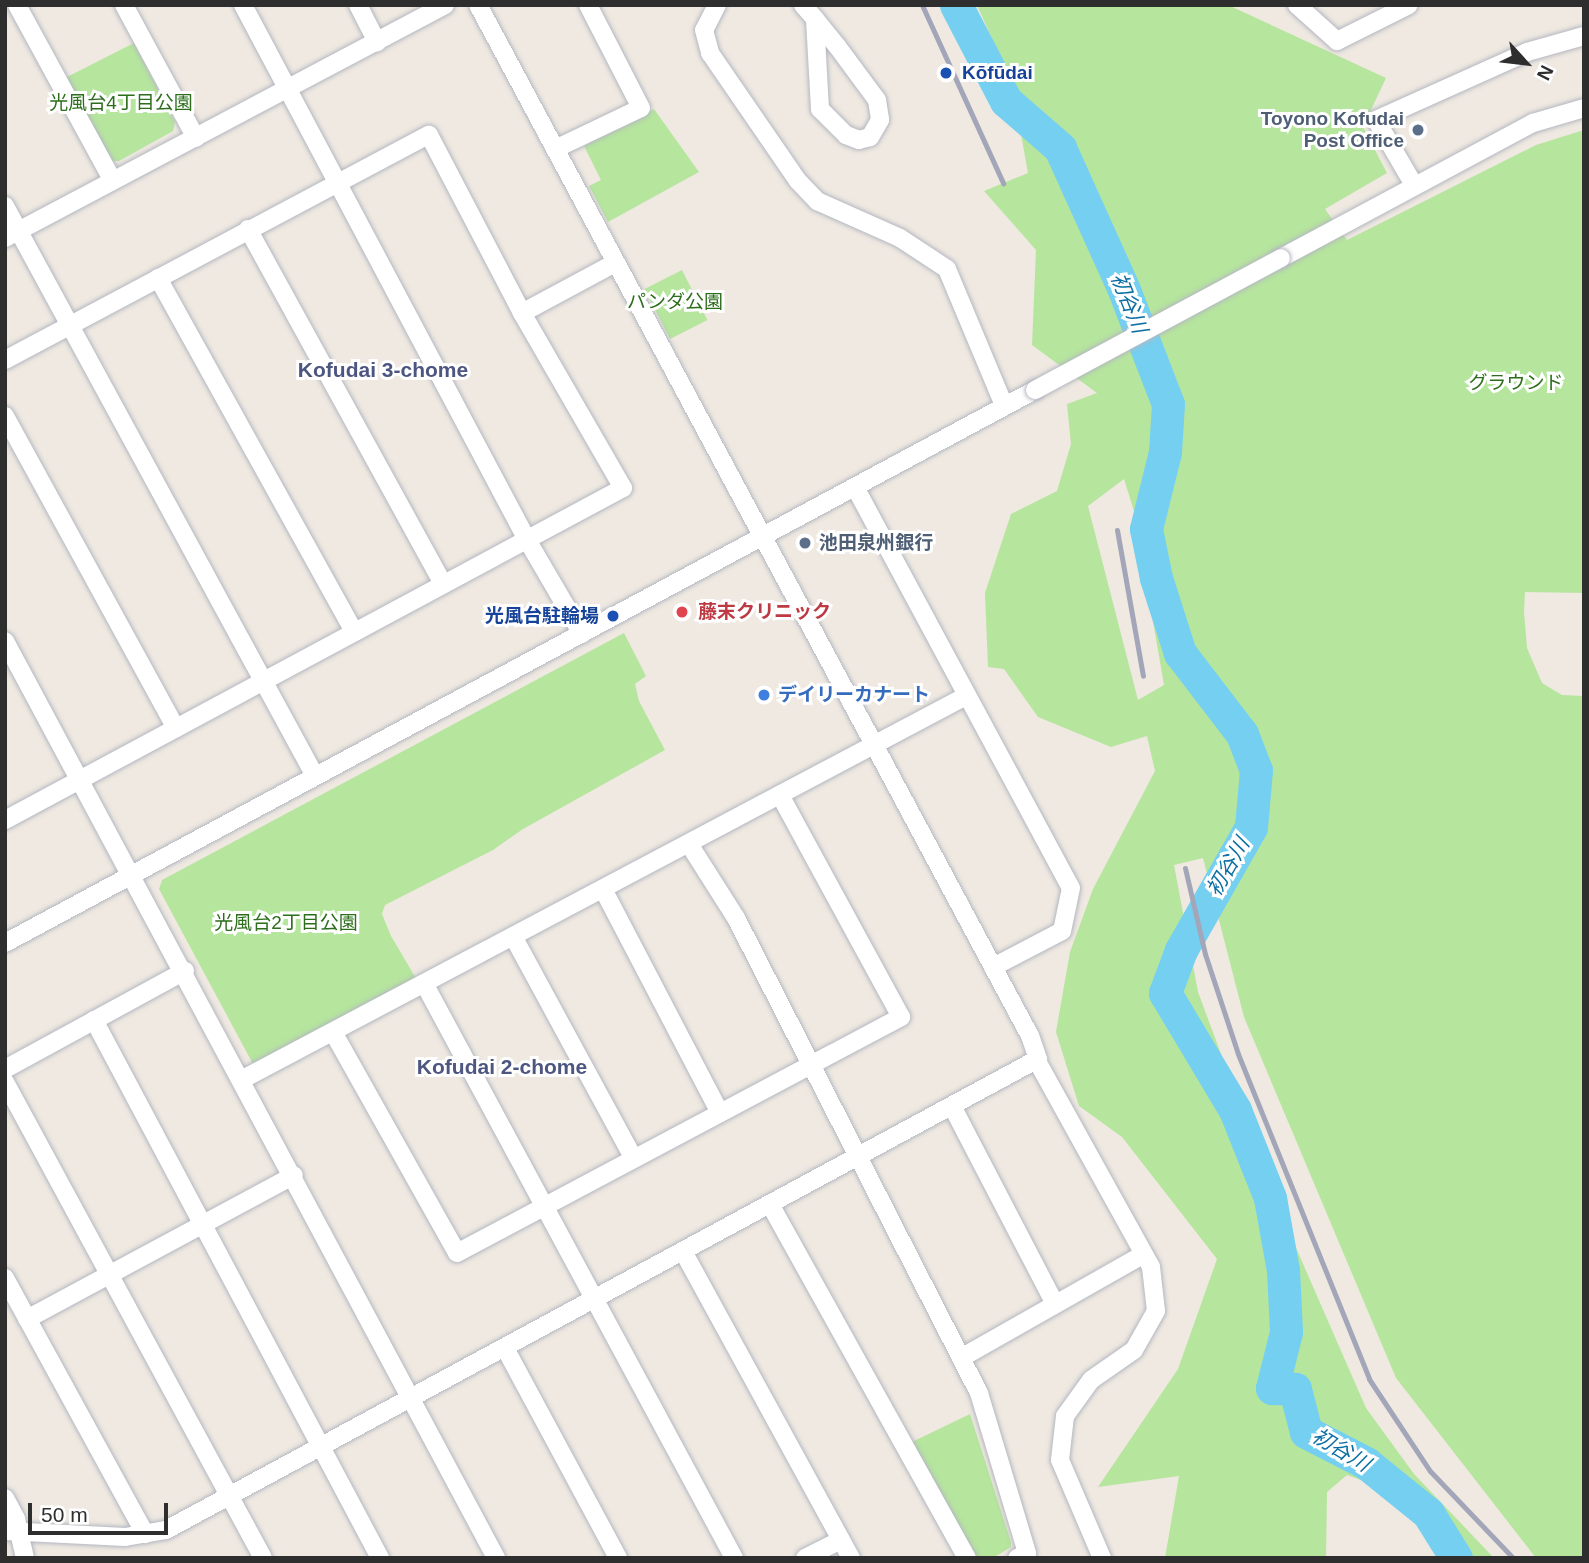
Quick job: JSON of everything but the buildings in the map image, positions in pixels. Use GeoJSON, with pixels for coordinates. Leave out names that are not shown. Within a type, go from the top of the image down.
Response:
{"type":"FeatureCollection","features":[{"type":"Feature","properties":{"kind":"street"},"geometry":{"type":"LineString","coordinates":[[17,5],[113,181]]}},
{"type":"Feature","properties":{"kind":"street"},"geometry":{"type":"LineString","coordinates":[[124,5],[196,138]]}},
{"type":"Feature","properties":{"kind":"street"},"geometry":{"type":"LineString","coordinates":[[243,5],[526,538],[582,634]]}},
{"type":"Feature","properties":{"kind":"street"},"geometry":{"type":"LineString","coordinates":[[358,5],[377,42]]}},
{"type":"Feature","properties":{"kind":"street"},"geometry":{"type":"LineString","coordinates":[[12,235],[445,5]]}},
{"type":"Feature","properties":{"kind":"street"},"geometry":{"type":"LineString","coordinates":[[478,5],[1037,1050],[1037,1061],[1151,1267],[1156,1311],[1134,1350],[1091,1380],[1065,1416],[1060,1460],[1102,1558]]}},
{"type":"Feature","properties":{"kind":"street"},"geometry":{"type":"LineString","coordinates":[[555,149],[641,108],[588,5]]}},
{"type":"Feature","properties":{"kind":"street"},"geometry":{"type":"LineString","coordinates":[[718,5],[704,30],[710,53],[797,181],[817,201],[900,239],[947,269],[1004,405]]}},
{"type":"Feature","properties":{"kind":"street"},"geometry":{"type":"LineString","coordinates":[[803,5],[816,19],[877,100],[880,120],[870,137],[859,140],[846,135],[820,109],[816,19]]}},
{"type":"Feature","properties":{"kind":"street"},"geometry":{"type":"LineString","coordinates":[[1297,5],[1336,41],[1409,5]]}},
{"type":"Feature","properties":{"kind":"street"},"geometry":{"type":"LineString","coordinates":[[1414,185],[1376,120],[1527,52],[1584,36]]}},
{"type":"Feature","properties":{"kind":"street"},"geometry":{"type":"LineString","coordinates":[[5,943],[1414,185],[1533,123],[1584,108]]}},
{"type":"Feature","properties":{"kind":"street"},"geometry":{"type":"LineString","coordinates":[[5,360],[337,181],[429,135],[522,313],[623,488],[5,820]]}},
{"type":"Feature","properties":{"kind":"street"},"geometry":{"type":"LineString","coordinates":[[5,206],[12,235],[70,323],[315,776]]}},
{"type":"Feature","properties":{"kind":"street"},"geometry":{"type":"LineString","coordinates":[[248,229],[443,584]]}},
{"type":"Feature","properties":{"kind":"street"},"geometry":{"type":"LineString","coordinates":[[522,313],[615,262]]}},
{"type":"Feature","properties":{"kind":"street"},"geometry":{"type":"LineString","coordinates":[[158,278],[354,632]]}},
{"type":"Feature","properties":{"kind":"street"},"geometry":{"type":"LineString","coordinates":[[5,416],[176,728]]}},
{"type":"Feature","properties":{"kind":"street"},"geometry":{"type":"LineString","coordinates":[[855,487],[1071,888],[1062,931],[993,967]]}},
{"type":"Feature","properties":{"kind":"street"},"geometry":{"type":"LineString","coordinates":[[5,641],[243,1079],[496,1558]]}},
{"type":"Feature","properties":{"kind":"street"},"geometry":{"type":"LineString","coordinates":[[243,1079],[514,939],[966,696]]}},
{"type":"Feature","properties":{"kind":"street"},"geometry":{"type":"LineString","coordinates":[[333,1032],[457,1253],[545,1207],[901,1017],[780,795]]}},
{"type":"Feature","properties":{"kind":"street"},"geometry":{"type":"LineString","coordinates":[[689,844],[736,918],[979,1393],[1027,1553],[1017,1558]]}},
{"type":"Feature","properties":{"kind":"street"},"geometry":{"type":"LineString","coordinates":[[604,891],[720,1113]]}},
{"type":"Feature","properties":{"kind":"street"},"geometry":{"type":"LineString","coordinates":[[514,939],[634,1159]]}},
{"type":"Feature","properties":{"kind":"street"},"geometry":{"type":"LineString","coordinates":[[5,1069],[185,971]]}},
{"type":"Feature","properties":{"kind":"street"},"geometry":{"type":"LineString","coordinates":[[425,985],[734,1558]]}},
{"type":"Feature","properties":{"kind":"street"},"geometry":{"type":"LineString","coordinates":[[94,1020],[380,1558]]}},
{"type":"Feature","properties":{"kind":"street"},"geometry":{"type":"LineString","coordinates":[[13,1532],[145,1534],[166,1530],[322,1449],[1037,1061]]}},
{"type":"Feature","properties":{"kind":"street"},"geometry":{"type":"LineString","coordinates":[[5,1082],[263,1558]]}},
{"type":"Feature","properties":{"kind":"street"},"geometry":{"type":"LineString","coordinates":[[953,1108],[1055,1304]]}},
{"type":"Feature","properties":{"kind":"street"},"geometry":{"type":"LineString","coordinates":[[27,1319],[294,1175]]}},
{"type":"Feature","properties":{"kind":"street"},"geometry":{"type":"LineString","coordinates":[[771,1206],[967,1558]]}},
{"type":"Feature","properties":{"kind":"street"},"geometry":{"type":"LineString","coordinates":[[684,1253],[850,1558]]}},
{"type":"Feature","properties":{"kind":"street"},"geometry":{"type":"LineString","coordinates":[[961,1358],[1144,1254]]}},
{"type":"Feature","properties":{"kind":"street"},"geometry":{"type":"LineString","coordinates":[[5,1278],[145,1534]]}},
{"type":"Feature","properties":{"kind":"street"},"geometry":{"type":"LineString","coordinates":[[505,1348],[618,1558]]}},
{"type":"Feature","properties":{"kind":"street"},"geometry":{"type":"LineString","coordinates":[[5,1498],[13,1532],[25,1558]]}},
{"type":"Feature","properties":{"kind":"street"},"geometry":{"type":"LineString","coordinates":[[805,1558],[841,1540]]}},
{"type":"Feature","properties":{"kind":"green space","name":"グラウンド"},"geometry":{"type":"Polygon","coordinates":[[[977,5],[1228,5],[1386,78],[1363,127],[1387,173],[1325,209],[1347,240],[1536,145],[1584,130],[1584,593],[1525,592],[1524,612],[1527,648],[1542,683],[1562,695],[1584,696],[1584,1558],[1536,1558],[1396,1378],[1244,1017],[1203,858],[1174,865],[1198,992],[1276,1202],[1366,1408],[1414,1474],[1494,1558],[1448,1558],[1425,1524],[1386,1489],[1347,1475],[1327,1492],[1326,1558],[1165,1558],[1179,1476],[1098,1487],[1178,1369],[1217,1259],[1122,1137],[1079,1106],[1056,1032],[1070,952],[1093,889],[1155,771],[1147,736],[1111,747],[1038,717],[1004,669],[988,667],[985,593],[1011,514],[1057,491],[1071,444],[1067,404],[1097,393],[1032,345],[1036,250],[984,191],[1028,173],[1012,84],[977,5]],[[1124,479],[1088,506],[1138,700],[1164,685],[1134,511],[1124,479]]]}},
{"type":"Feature","properties":{"kind":"green space","name":"光風台4丁目公園"},"geometry":{"type":"Polygon","coordinates":[[[134,43],[175,122],[173,131],[119,161],[109,161],[66,85],[67,77],[134,43]]]}},
{"type":"Feature","properties":{"kind":"green space"},"geometry":{"type":"Polygon","coordinates":[[[654,109],[699,172],[608,222],[589,186],[601,180],[584,146],[654,109]]]}},
{"type":"Feature","properties":{"kind":"green space","name":"パンダ公園"},"geometry":{"type":"Polygon","coordinates":[[[682,270],[707,320],[670,339],[645,289],[682,270]]]}},
{"type":"Feature","properties":{"kind":"green space","name":"光風台2丁目公園"},"geometry":{"type":"Polygon","coordinates":[[[624,633],[646,676],[635,684],[639,701],[665,750],[523,829],[493,850],[385,905],[382,914],[391,936],[417,980],[253,1064],[159,889],[162,880],[624,633]]]}},
{"type":"Feature","properties":{"kind":"green space"},"geometry":{"type":"Polygon","coordinates":[[[970,1414],[1011,1542],[1011,1547],[993,1558],[977,1558],[912,1442],[970,1414]]]}},
{"type":"Feature","properties":{"kind":"waterway","name":"初谷川"},"geometry":{"type":"LineString","coordinates":[[956,5],[1006,101],[1060,148],[1124,290],[1168,404],[1165,452],[1146,529],[1156,578],[1180,653],[1242,734],[1256,770],[1251,827],[1181,950],[1165,993],[1235,1110],[1270,1198],[1283,1270],[1286,1332],[1272,1388],[1295,1389],[1306,1432],[1366,1463],[1428,1513],[1456,1558]]}},
{"type":"Feature","properties":{"kind":"railway"},"geometry":{"type":"LineString","coordinates":[[922,5],[1003,183]]}},
{"type":"Feature","properties":{"kind":"railway"},"geometry":{"type":"LineString","coordinates":[[1117,530],[1143,676]]}},
{"type":"Feature","properties":{"kind":"railway"},"geometry":{"type":"LineString","coordinates":[[1185,868],[1205,954],[1238,1054],[1369,1379],[1430,1471],[1513,1558]]}},
{"type":"Feature","properties":{"kind":"place","name":"Kōfūdai"},"geometry":{"type":"Point","coordinates":[946,73]}},
{"type":"Feature","properties":{"kind":"place","name":"Toyono Kofudai Post Office"},"geometry":{"type":"Point","coordinates":[1418,130]}},
{"type":"Feature","properties":{"kind":"place","name":"池田泉州銀行"},"geometry":{"type":"Point","coordinates":[805,543]}},
{"type":"Feature","properties":{"kind":"place","name":"藤末クリニック"},"geometry":{"type":"Point","coordinates":[682,612]}},
{"type":"Feature","properties":{"kind":"place","name":"光風台駐輪場"},"geometry":{"type":"Point","coordinates":[613,616]}},
{"type":"Feature","properties":{"kind":"place","name":"デイリーカナート"},"geometry":{"type":"Point","coordinates":[764,695]}},
{"type":"Feature","properties":{"kind":"district","name":"Kofudai 3-chome"},"geometry":{"type":"Point","coordinates":[383,370]}},
{"type":"Feature","properties":{"kind":"district","name":"Kofudai 2-chome"},"geometry":{"type":"Point","coordinates":[502,1067]}}]}
